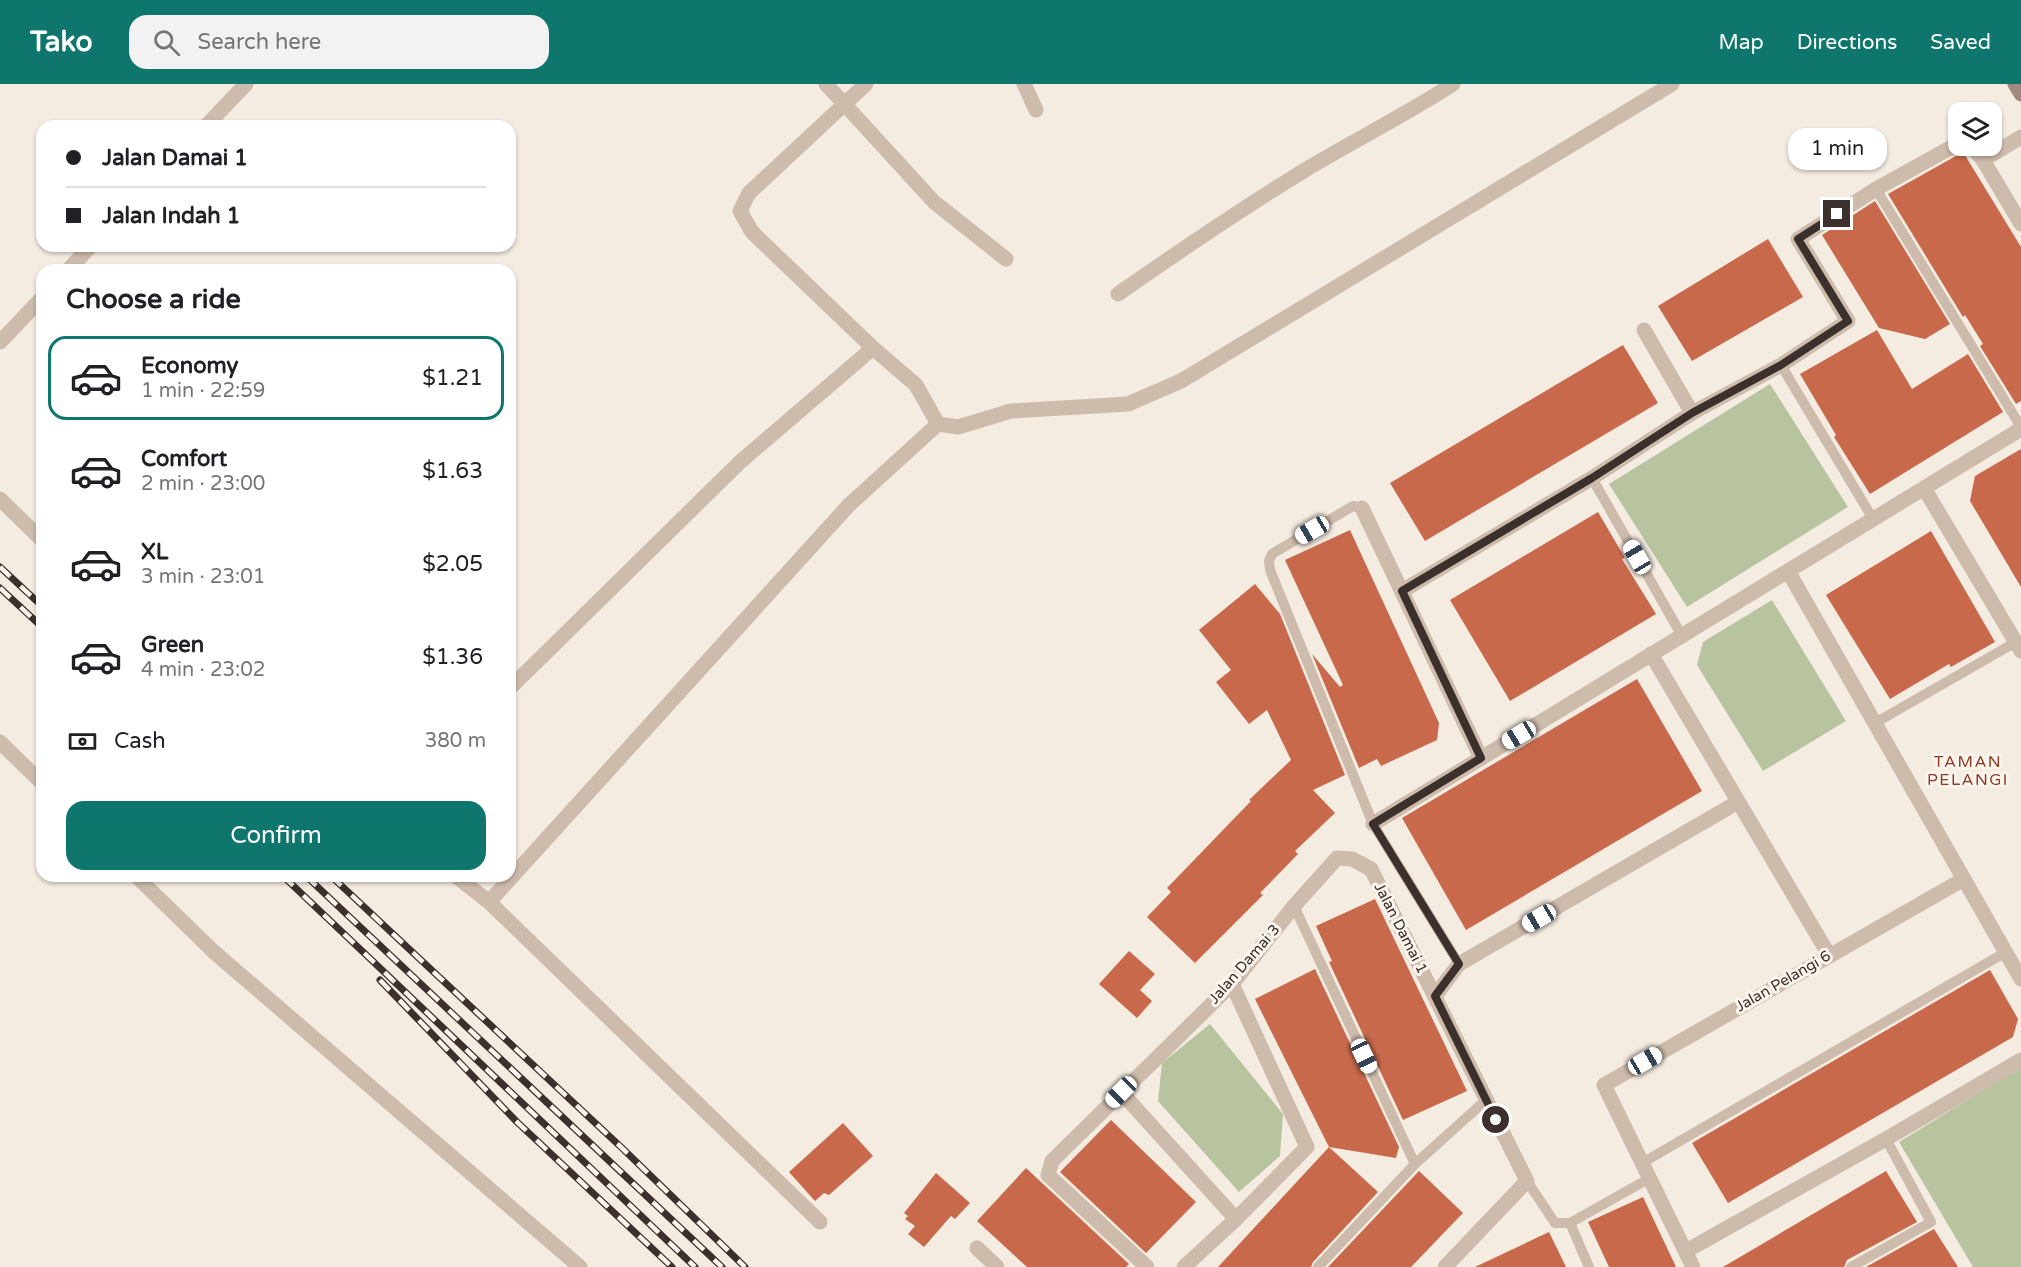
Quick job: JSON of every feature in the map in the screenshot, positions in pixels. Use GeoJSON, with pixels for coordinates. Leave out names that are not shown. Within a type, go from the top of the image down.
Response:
{"type":"FeatureCollection","features":[{"type":"Feature","properties":{"kind":"street"},"geometry":{"type":"LineString","coordinates":[[212,120],[246,84]]}},
{"type":"Feature","properties":{"kind":"street"},"geometry":{"type":"LineString","coordinates":[[826,84],[934,202],[1006,259]]}},
{"type":"Feature","properties":{"kind":"street"},"geometry":{"type":"LineString","coordinates":[[866,84],[749,193],[741,212],[752,232],[873,348],[916,385],[938,424]]}},
{"type":"Feature","properties":{"kind":"street"},"geometry":{"type":"LineString","coordinates":[[1024,84],[1036,110]]}},
{"type":"Feature","properties":{"kind":"street"},"geometry":{"type":"LineString","coordinates":[[1118,294],[1222,222],[1312,166],[1407,114],[1453,84]]}},
{"type":"Feature","properties":{"kind":"street"},"geometry":{"type":"LineString","coordinates":[[938,424],[958,427],[1011,411],[1128,404],[1181,381],[1672,84]]}},
{"type":"Feature","properties":{"kind":"street"},"geometry":{"type":"LineString","coordinates":[[2015,84],[2021,94]]}},
{"type":"Feature","properties":{"kind":"street"},"geometry":{"type":"LineString","coordinates":[[1983,160],[2021,137]]}},
{"type":"Feature","properties":{"kind":"street"},"geometry":{"type":"LineString","coordinates":[[1402,591],[1592,478],[1692,413],[1781,365],[1848,321],[1798,239],[1876,189],[1948,149]]}},
{"type":"Feature","properties":{"kind":"street"},"geometry":{"type":"LineString","coordinates":[[1980,156],[2021,224]]}},
{"type":"Feature","properties":{"kind":"street"},"geometry":{"type":"LineString","coordinates":[[74,264],[85,252]]}},
{"type":"Feature","properties":{"kind":"street"},"geometry":{"type":"LineString","coordinates":[[0,342],[36,304]]}},
{"type":"Feature","properties":{"kind":"street"},"geometry":{"type":"LineString","coordinates":[[1644,330],[1692,413]]}},
{"type":"Feature","properties":{"kind":"street"},"geometry":{"type":"LineString","coordinates":[[516,682],[741,462],[873,348]]}},
{"type":"Feature","properties":{"kind":"street"},"geometry":{"type":"LineString","coordinates":[[516,872],[849,505],[938,424]]}},
{"type":"Feature","properties":{"kind":"street"},"geometry":{"type":"LineString","coordinates":[[1373,824],[2021,428]]}},
{"type":"Feature","properties":{"kind":"street"},"geometry":{"type":"LineString","coordinates":[[1924,488],[2018,646]]}},
{"type":"Feature","properties":{"kind":"street"},"geometry":{"type":"LineString","coordinates":[[0,499],[36,534]]}},
{"type":"Feature","properties":{"kind":"street"},"geometry":{"type":"LineString","coordinates":[[1362,508],[1481,758]]}},
{"type":"Feature","properties":{"kind":"street"},"geometry":{"type":"LineString","coordinates":[[1788,571],[2021,979]]}},
{"type":"Feature","properties":{"kind":"street"},"geometry":{"type":"LineString","coordinates":[[1651,654],[1829,955]]}},
{"type":"Feature","properties":{"kind":"street"},"geometry":{"type":"LineString","coordinates":[[0,742],[36,777]]}},
{"type":"Feature","properties":{"kind":"street"},"geometry":{"type":"LineString","coordinates":[[1435,996],[1459,964],[1738,802]]}},
{"type":"Feature","properties":{"kind":"street","name":"Jalan Damai 3"},"geometry":{"type":"LineString","coordinates":[[1148,1267],[1048,1175],[1052,1161],[1232,984],[1294,906],[1337,858]]}},
{"type":"Feature","properties":{"kind":"street","name":"Jalan Damai 1"},"geometry":{"type":"LineString","coordinates":[[1337,858],[1352,859],[1371,869],[1527,1181]]}},
{"type":"Feature","properties":{"kind":"street","name":"Jalan Pelangi 6"},"geometry":{"type":"LineString","coordinates":[[1642,1162],[1604,1085],[1964,879]]}},
{"type":"Feature","properties":{"kind":"street"},"geometry":{"type":"LineString","coordinates":[[142,882],[214,952],[580,1267]]}},
{"type":"Feature","properties":{"kind":"street"},"geometry":{"type":"LineString","coordinates":[[464,882],[489,902],[820,1222]]}},
{"type":"Feature","properties":{"kind":"street"},"geometry":{"type":"LineString","coordinates":[[489,902],[507,882]]}},
{"type":"Feature","properties":{"kind":"street"},"geometry":{"type":"LineString","coordinates":[[1184,1267],[1236,1219],[1307,1147],[1232,984]]}},
{"type":"Feature","properties":{"kind":"street"},"geometry":{"type":"LineString","coordinates":[[1686,1251],[2021,1060]]}},
{"type":"Feature","properties":{"kind":"street"},"geometry":{"type":"LineString","coordinates":[[1121,1092],[1236,1219]]}},
{"type":"Feature","properties":{"kind":"street"},"geometry":{"type":"LineString","coordinates":[[1642,1162],[1693,1267]]}},
{"type":"Feature","properties":{"kind":"street"},"geometry":{"type":"LineString","coordinates":[[1445,1267],[1527,1181]]}},
{"type":"Feature","properties":{"kind":"street"},"geometry":{"type":"LineString","coordinates":[[977,1248],[997,1267]]}},
{"type":"Feature","properties":{"kind":"lane"},"geometry":{"type":"LineString","coordinates":[[1876,189],[2021,428]]}},
{"type":"Feature","properties":{"kind":"lane"},"geometry":{"type":"LineString","coordinates":[[1781,365],[1873,519]]}},
{"type":"Feature","properties":{"kind":"lane"},"geometry":{"type":"LineString","coordinates":[[1592,478],[1682,636]]}},
{"type":"Feature","properties":{"kind":"lane"},"geometry":{"type":"LineString","coordinates":[[1362,508],[1353,506],[1272,554],[1269,561],[1270,570],[1373,824],[1459,964]]}},
{"type":"Feature","properties":{"kind":"lane"},"geometry":{"type":"LineString","coordinates":[[1875,723],[2018,646]]}},
{"type":"Feature","properties":{"kind":"lane"},"geometry":{"type":"LineString","coordinates":[[1294,906],[1415,1164]]}},
{"type":"Feature","properties":{"kind":"lane"},"geometry":{"type":"LineString","coordinates":[[1642,1162],[2006,952]]}},
{"type":"Feature","properties":{"kind":"lane"},"geometry":{"type":"LineString","coordinates":[[1318,1267],[1415,1164],[1486,1100]]}},
{"type":"Feature","properties":{"kind":"lane"},"geometry":{"type":"LineString","coordinates":[[1851,1267],[1931,1222],[1886,1139]]}},
{"type":"Feature","properties":{"kind":"lane"},"geometry":{"type":"LineString","coordinates":[[1527,1181],[1555,1223],[1570,1223],[1650,1178]]}},
{"type":"Feature","properties":{"kind":"lane"},"geometry":{"type":"LineString","coordinates":[[1570,1223],[1590,1267]]}},
{"type":"Feature","properties":{"kind":"green space"},"geometry":{"type":"Polygon","coordinates":[[[1770,384],[1848,507],[1687,607],[1609,484],[1770,384]]]}},
{"type":"Feature","properties":{"kind":"green space"},"geometry":{"type":"Polygon","coordinates":[[[1772,600],[1846,721],[1763,771],[1697,665],[1703,642],[1772,600]]]}},
{"type":"Feature","properties":{"kind":"green space"},"geometry":{"type":"Polygon","coordinates":[[[1210,1024],[1283,1114],[1280,1156],[1239,1192],[1158,1101],[1162,1063],[1210,1024]]]}},
{"type":"Feature","properties":{"kind":"green space"},"geometry":{"type":"Polygon","coordinates":[[[2021,1067],[2021,1267],[1973,1267],[1899,1142],[2021,1067]]]}},
{"type":"Feature","properties":{"kind":"building"},"geometry":{"type":"Polygon","coordinates":[[[1956,156],[1965,156],[2021,247],[2021,401],[2016,404],[1980,346],[1983,344],[1965,315],[1963,317],[1888,194],[1956,156]]]}},
{"type":"Feature","properties":{"kind":"building"},"geometry":{"type":"Polygon","coordinates":[[[1875,201],[1950,324],[1925,339],[1879,328],[1822,235],[1875,201]]]}},
{"type":"Feature","properties":{"kind":"building"},"geometry":{"type":"Polygon","coordinates":[[[1768,239],[1803,297],[1692,361],[1658,306],[1768,239]]]}},
{"type":"Feature","properties":{"kind":"building"},"geometry":{"type":"Polygon","coordinates":[[[1877,330],[1912,389],[1968,354],[2003,412],[1870,494],[1834,437],[1836,435],[1800,374],[1877,330]]]}},
{"type":"Feature","properties":{"kind":"building"},"geometry":{"type":"Polygon","coordinates":[[[1623,345],[1658,403],[1425,541],[1390,483],[1623,345]]]}},
{"type":"Feature","properties":{"kind":"building"},"geometry":{"type":"Polygon","coordinates":[[[2021,449],[2021,587],[1970,501],[1975,476],[2021,449]]]}},
{"type":"Feature","properties":{"kind":"building"},"geometry":{"type":"Polygon","coordinates":[[[1598,512],[1625,558],[1622,559],[1656,614],[1510,701],[1450,600],[1598,512]]]}},
{"type":"Feature","properties":{"kind":"building"},"geometry":{"type":"Polygon","coordinates":[[[1350,530],[1439,723],[1437,740],[1381,766],[1377,759],[1359,768],[1312,654],[1340,687],[1343,685],[1285,560],[1350,530]]]}},
{"type":"Feature","properties":{"kind":"building"},"geometry":{"type":"Polygon","coordinates":[[[1931,531],[1995,642],[1951,667],[1949,664],[1890,699],[1826,595],[1931,531]]]}},
{"type":"Feature","properties":{"kind":"building"},"geometry":{"type":"Polygon","coordinates":[[[1255,584],[1280,614],[1345,775],[1313,790],[1335,813],[1295,851],[1298,854],[1260,893],[1263,895],[1195,963],[1147,917],[1171,892],[1167,888],[1251,801],[1249,800],[1291,760],[1267,710],[1249,724],[1216,682],[1231,670],[1199,630],[1255,584]]]}},
{"type":"Feature","properties":{"kind":"building"},"geometry":{"type":"Polygon","coordinates":[[[1637,679],[1702,791],[1466,930],[1402,818],[1637,679]]]}},
{"type":"Feature","properties":{"kind":"building"},"geometry":{"type":"Polygon","coordinates":[[[1375,899],[1467,1091],[1403,1120],[1329,962],[1332,961],[1316,926],[1375,899]]]}},
{"type":"Feature","properties":{"kind":"building"},"geometry":{"type":"Polygon","coordinates":[[[1129,951],[1155,974],[1140,990],[1152,1001],[1137,1018],[1099,984],[1129,951]]]}},
{"type":"Feature","properties":{"kind":"building"},"geometry":{"type":"Polygon","coordinates":[[[1315,969],[1399,1147],[1396,1158],[1329,1147],[1255,999],[1315,969]]]}},
{"type":"Feature","properties":{"kind":"building"},"geometry":{"type":"Polygon","coordinates":[[[1990,970],[2018,1019],[2013,1037],[1728,1203],[1692,1143],[1990,970]]]}},
{"type":"Feature","properties":{"kind":"building"},"geometry":{"type":"Polygon","coordinates":[[[1111,1120],[1196,1202],[1146,1253],[1060,1172],[1111,1120]]]}},
{"type":"Feature","properties":{"kind":"building"},"geometry":{"type":"Polygon","coordinates":[[[843,1123],[873,1156],[829,1195],[824,1193],[815,1201],[789,1172],[843,1123]]]}},
{"type":"Feature","properties":{"kind":"building"},"geometry":{"type":"Polygon","coordinates":[[[1329,1147],[1378,1192],[1313,1262],[1311,1267],[1218,1267],[1329,1147]]]}},
{"type":"Feature","properties":{"kind":"building"},"geometry":{"type":"Polygon","coordinates":[[[1026,1168],[1129,1264],[1126,1267],[1027,1267],[977,1221],[1026,1168]]]}},
{"type":"Feature","properties":{"kind":"building"},"geometry":{"type":"Polygon","coordinates":[[[1419,1171],[1463,1213],[1411,1267],[1328,1267],[1419,1171]]]}},
{"type":"Feature","properties":{"kind":"building"},"geometry":{"type":"Polygon","coordinates":[[[1886,1171],[1917,1222],[1847,1260],[1844,1267],[1723,1267],[1886,1171]]]}},
{"type":"Feature","properties":{"kind":"building"},"geometry":{"type":"Polygon","coordinates":[[[936,1173],[970,1203],[955,1219],[951,1216],[924,1247],[908,1234],[915,1226],[905,1219],[908,1216],[904,1213],[936,1173]]]}},
{"type":"Feature","properties":{"kind":"building"},"geometry":{"type":"Polygon","coordinates":[[[1643,1197],[1676,1267],[1609,1267],[1588,1222],[1643,1197]]]}},
{"type":"Feature","properties":{"kind":"building"},"geometry":{"type":"Polygon","coordinates":[[[1934,1229],[1958,1267],[1866,1267],[1934,1229]]]}},
{"type":"Feature","properties":{"kind":"building"},"geometry":{"type":"Polygon","coordinates":[[[1549,1232],[1566,1267],[1475,1267],[1549,1232]]]}},
{"type":"Feature","properties":{"kind":"railway"},"geometry":{"type":"LineString","coordinates":[[0,567],[36,600]]}},
{"type":"Feature","properties":{"kind":"railway"},"geometry":{"type":"LineString","coordinates":[[0,588],[36,621]]}},
{"type":"Feature","properties":{"kind":"railway"},"geometry":{"type":"LineString","coordinates":[[289,882],[695,1267]]}},
{"type":"Feature","properties":{"kind":"railway"},"geometry":{"type":"LineString","coordinates":[[312,882],[722,1267]]}},
{"type":"Feature","properties":{"kind":"railway"},"geometry":{"type":"LineString","coordinates":[[337,882],[622,1148],[745,1267]]}},
{"type":"Feature","properties":{"kind":"railway"},"geometry":{"type":"LineString","coordinates":[[380,980],[517,1122],[672,1267]]}},
{"type":"Feature","properties":{"kind":"district","name":"TAMAN PELANGI"},"geometry":{"type":"Point","coordinates":[1968,771]}},
{"type":"Feature","properties":{"kind":"route"},"geometry":{"type":"LineString","coordinates":[[1496,1120],[1435,996],[1459,964],[1373,824],[1481,758],[1402,591],[1592,478],[1692,413],[1781,365],[1848,321],[1798,239],[1837,214]]}}]}
